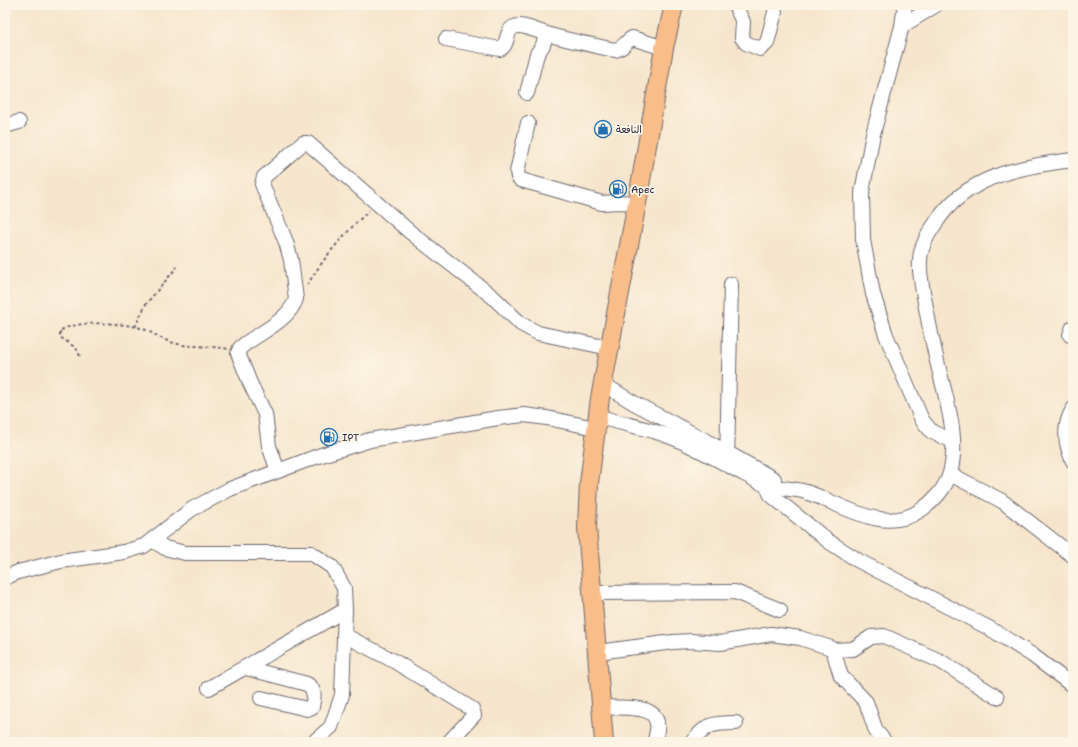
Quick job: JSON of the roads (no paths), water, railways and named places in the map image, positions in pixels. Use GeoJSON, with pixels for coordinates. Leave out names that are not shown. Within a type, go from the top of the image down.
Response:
{"type":"FeatureCollection","features":[{"type":"Feature","properties":{"kind":"main road"},"geometry":{"type":"LineString","coordinates":[[604,742],[587,527],[589,482],[596,422],[609,348],[637,203],[664,48],[674,5]]}},
{"type":"Feature","properties":{"kind":"street"},"geometry":{"type":"LineString","coordinates":[[735,5],[743,22],[742,38],[746,43],[760,49],[766,43],[775,12]]}},
{"type":"Feature","properties":{"kind":"street"},"geometry":{"type":"LineString","coordinates":[[905,5],[902,26],[880,106],[862,192],[865,257],[872,294],[886,335],[922,420],[932,432],[953,441]]}},
{"type":"Feature","properties":{"kind":"street"},"geometry":{"type":"LineString","coordinates":[[902,26],[936,5]]}},
{"type":"Feature","properties":{"kind":"street"},"geometry":{"type":"LineString","coordinates":[[446,39],[500,49],[505,45],[510,30],[514,27],[521,26],[546,34],[615,50],[620,50],[627,41],[632,38],[664,48]]}},
{"type":"Feature","properties":{"kind":"street"},"geometry":{"type":"LineString","coordinates":[[527,93],[537,54],[543,45],[546,34]]}},
{"type":"Feature","properties":{"kind":"street"},"geometry":{"type":"LineString","coordinates":[[5,126],[19,122]]}},
{"type":"Feature","properties":{"kind":"street"},"geometry":{"type":"LineString","coordinates":[[528,123],[516,172],[521,180],[602,203],[637,203]]}},
{"type":"Feature","properties":{"kind":"street"},"geometry":{"type":"LineString","coordinates":[[278,471],[269,446],[265,414],[250,383],[239,352],[245,344],[287,314],[294,305],[296,299],[291,260],[286,242],[262,184],[264,177],[300,144],[306,142],[410,232],[493,297],[528,328],[538,333],[609,348]]}},
{"type":"Feature","properties":{"kind":"street"},"geometry":{"type":"LineString","coordinates":[[603,384],[701,445],[768,481],[786,488],[812,494],[847,510],[868,517],[894,519],[908,517],[920,511],[944,488],[950,474],[953,459],[951,422],[935,352],[920,275],[920,261],[926,240],[940,216],[950,204],[963,193],[981,182],[1016,169],[1073,160]]}},
{"type":"Feature","properties":{"kind":"street"},"geometry":{"type":"LineString","coordinates":[[727,459],[731,284]]}},
{"type":"Feature","properties":{"kind":"street"},"geometry":{"type":"LineString","coordinates":[[1073,409],[1066,424],[1066,437],[1068,450],[1073,461]]}},
{"type":"Feature","properties":{"kind":"street"},"geometry":{"type":"LineString","coordinates":[[5,578],[18,572],[61,561],[124,552],[144,546],[180,517],[207,500],[278,471],[348,446],[381,437],[454,427],[498,418],[524,416],[596,422],[671,437],[701,445]]}},
{"type":"Feature","properties":{"kind":"street"},"geometry":{"type":"LineString","coordinates":[[950,474],[1002,501],[1073,556]]}},
{"type":"Feature","properties":{"kind":"street"},"geometry":{"type":"LineString","coordinates":[[768,481],[768,490],[776,500],[828,542],[879,572],[989,628],[1032,656],[1073,686]]}},
{"type":"Feature","properties":{"kind":"street"},"geometry":{"type":"LineString","coordinates":[[152,540],[165,548],[185,553],[311,553],[332,568],[344,588],[345,610],[342,695],[331,727],[316,740]]}},
{"type":"Feature","properties":{"kind":"street"},"geometry":{"type":"LineString","coordinates":[[593,593],[735,592],[780,610]]}},
{"type":"Feature","properties":{"kind":"street"},"geometry":{"type":"LineString","coordinates":[[209,688],[345,610]]}},
{"type":"Feature","properties":{"kind":"street"},"geometry":{"type":"LineString","coordinates":[[598,652],[673,642],[692,641],[720,643],[771,634],[800,638],[834,650],[853,649],[871,637],[884,636],[940,662],[997,697]]}},
{"type":"Feature","properties":{"kind":"street"},"geometry":{"type":"LineString","coordinates":[[344,635],[394,661],[472,709],[474,715],[449,742]]}},
{"type":"Feature","properties":{"kind":"street"},"geometry":{"type":"LineString","coordinates":[[834,650],[838,672],[866,702],[876,731],[885,742]]}},
{"type":"Feature","properties":{"kind":"street"},"geometry":{"type":"LineString","coordinates":[[246,668],[307,684],[311,687],[314,694],[312,707],[307,709],[261,698]]}},
{"type":"Feature","properties":{"kind":"street"},"geometry":{"type":"LineString","coordinates":[[602,706],[648,710],[656,717],[659,726],[654,742]]}},
{"type":"Feature","properties":{"kind":"street"},"geometry":{"type":"LineString","coordinates":[[692,742],[700,732],[714,723],[736,723]]}},
{"type":"Feature","properties":{"kind":"place","name":"النافعة"},"geometry":{"type":"Point","coordinates":[603,129]}},
{"type":"Feature","properties":{"kind":"place","name":"Apec"},"geometry":{"type":"Point","coordinates":[618,189]}},
{"type":"Feature","properties":{"kind":"place","name":"IPT"},"geometry":{"type":"Point","coordinates":[329,437]}}]}
